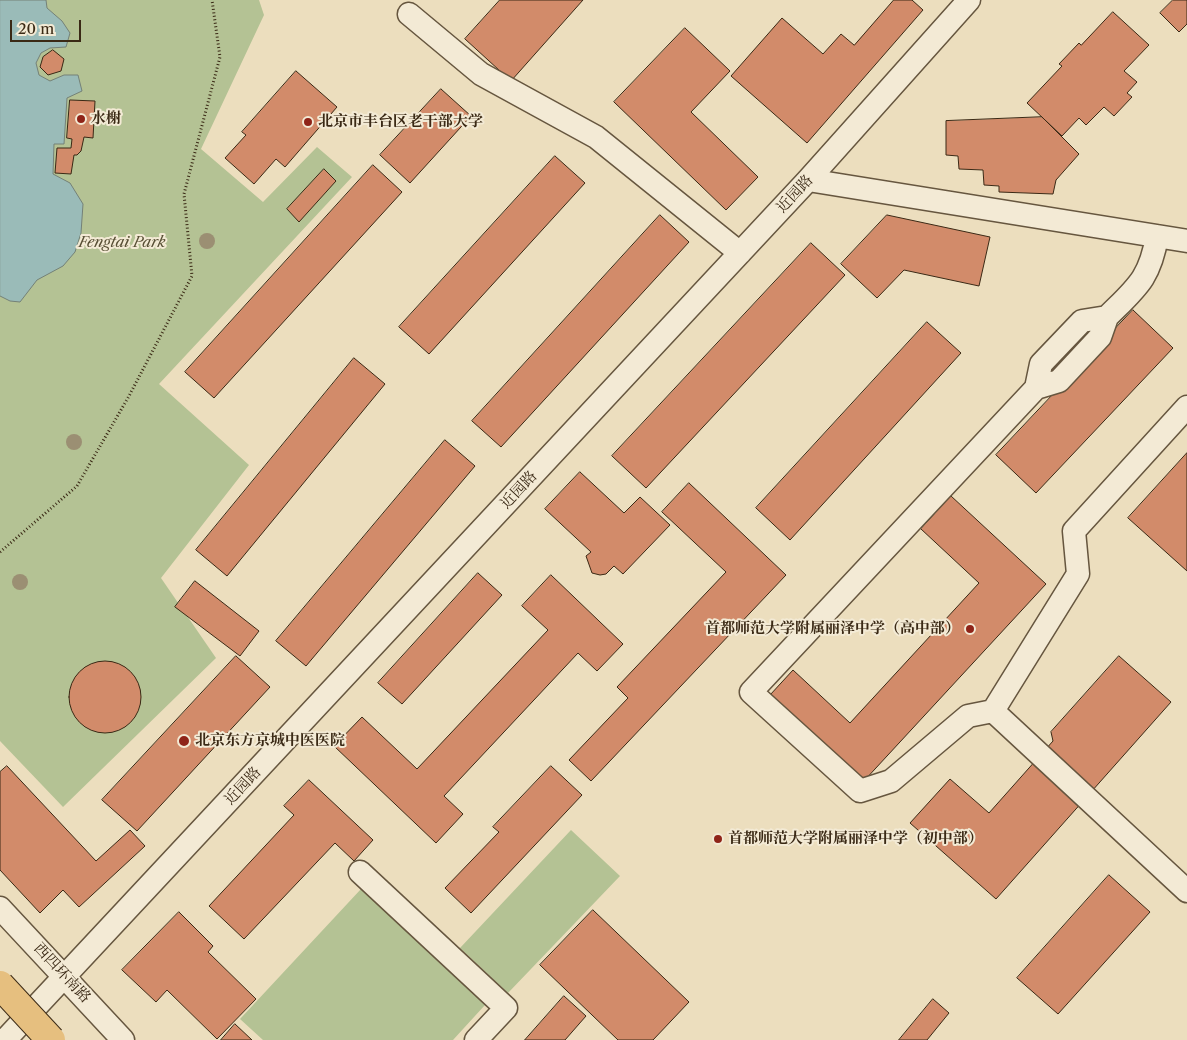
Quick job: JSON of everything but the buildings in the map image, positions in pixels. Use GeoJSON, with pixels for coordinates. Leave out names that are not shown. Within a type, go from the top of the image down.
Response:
{"type":"FeatureCollection","features":[{"type":"Feature","properties":{"kind":"highway"},"geometry":{"type":"LineString","coordinates":[[0,985],[51,1040]]}},
{"type":"Feature","properties":{"kind":"street","name":"近园路"},"geometry":{"type":"LineString","coordinates":[[5,1040],[66,977],[808,180],[969,0]]}},
{"type":"Feature","properties":{"kind":"street"},"geometry":{"type":"LineString","coordinates":[[409,14],[481,74],[596,137],[740,253]]}},
{"type":"Feature","properties":{"kind":"street"},"geometry":{"type":"LineString","coordinates":[[808,180],[1187,241]]}},
{"type":"Feature","properties":{"kind":"street"},"geometry":{"type":"LineString","coordinates":[[1157,236],[1153,261],[1141,283],[1107,317],[1082,321],[1041,364],[1036,388],[751,692],[860,791],[891,781],[968,716],[993,711],[1078,574],[1074,531],[1187,407]]}},
{"type":"Feature","properties":{"kind":"street"},"geometry":{"type":"LineString","coordinates":[[993,711],[1187,891]]}},
{"type":"Feature","properties":{"kind":"street"},"geometry":{"type":"LineString","coordinates":[[360,872],[506,1008],[476,1040]]}},
{"type":"Feature","properties":{"kind":"street","name":"西四环南路"},"geometry":{"type":"LineString","coordinates":[[0,908],[123,1040]]}},
{"type":"Feature","properties":{"kind":"path"},"geometry":{"type":"LineString","coordinates":[[0,552],[77,486],[129,396],[192,276],[184,194],[220,57],[212,0]]}},
{"type":"Feature","properties":{"kind":"green space","name":"Fengtai Park"},"geometry":{"type":"Polygon","coordinates":[[[0,0],[259,0],[264,15],[201,149],[263,202],[317,147],[352,177],[159,384],[249,465],[161,578],[216,658],[63,807],[0,741],[0,0]]]}},
{"type":"Feature","properties":{"kind":"green space"},"geometry":{"type":"Polygon","coordinates":[[[571,830],[620,876],[508,993],[460,948],[571,830]]]}},
{"type":"Feature","properties":{"kind":"green space"},"geometry":{"type":"Polygon","coordinates":[[[361,889],[485,1005],[453,1040],[263,1040],[240,1019],[361,889]]]}},
{"type":"Feature","properties":{"kind":"water"},"geometry":{"type":"Polygon","coordinates":[[[0,0],[46,0],[47,8],[62,21],[70,33],[66,47],[50,48],[41,53],[36,63],[39,75],[50,81],[64,75],[78,75],[82,91],[67,98],[64,144],[54,144],[53,174],[70,183],[83,204],[81,233],[75,252],[63,266],[37,280],[20,302],[10,301],[0,296],[0,0]]]}},
{"type":"Feature","properties":{"kind":"place","name":"水榭"},"geometry":{"type":"Point","coordinates":[81,119]}},
{"type":"Feature","properties":{"kind":"place","name":"北京市丰台区老干部大学"},"geometry":{"type":"Point","coordinates":[308,122]}},
{"type":"Feature","properties":{"kind":"place","name":"首都师范大学附属丽泽中学（高中部）"},"geometry":{"type":"Point","coordinates":[970,629]}},
{"type":"Feature","properties":{"kind":"place","name":"北京东方京城中医医院"},"geometry":{"type":"Point","coordinates":[184,741]}},
{"type":"Feature","properties":{"kind":"place","name":"首都师范大学附属丽泽中学（初中部）"},"geometry":{"type":"Point","coordinates":[718,839]}}]}
